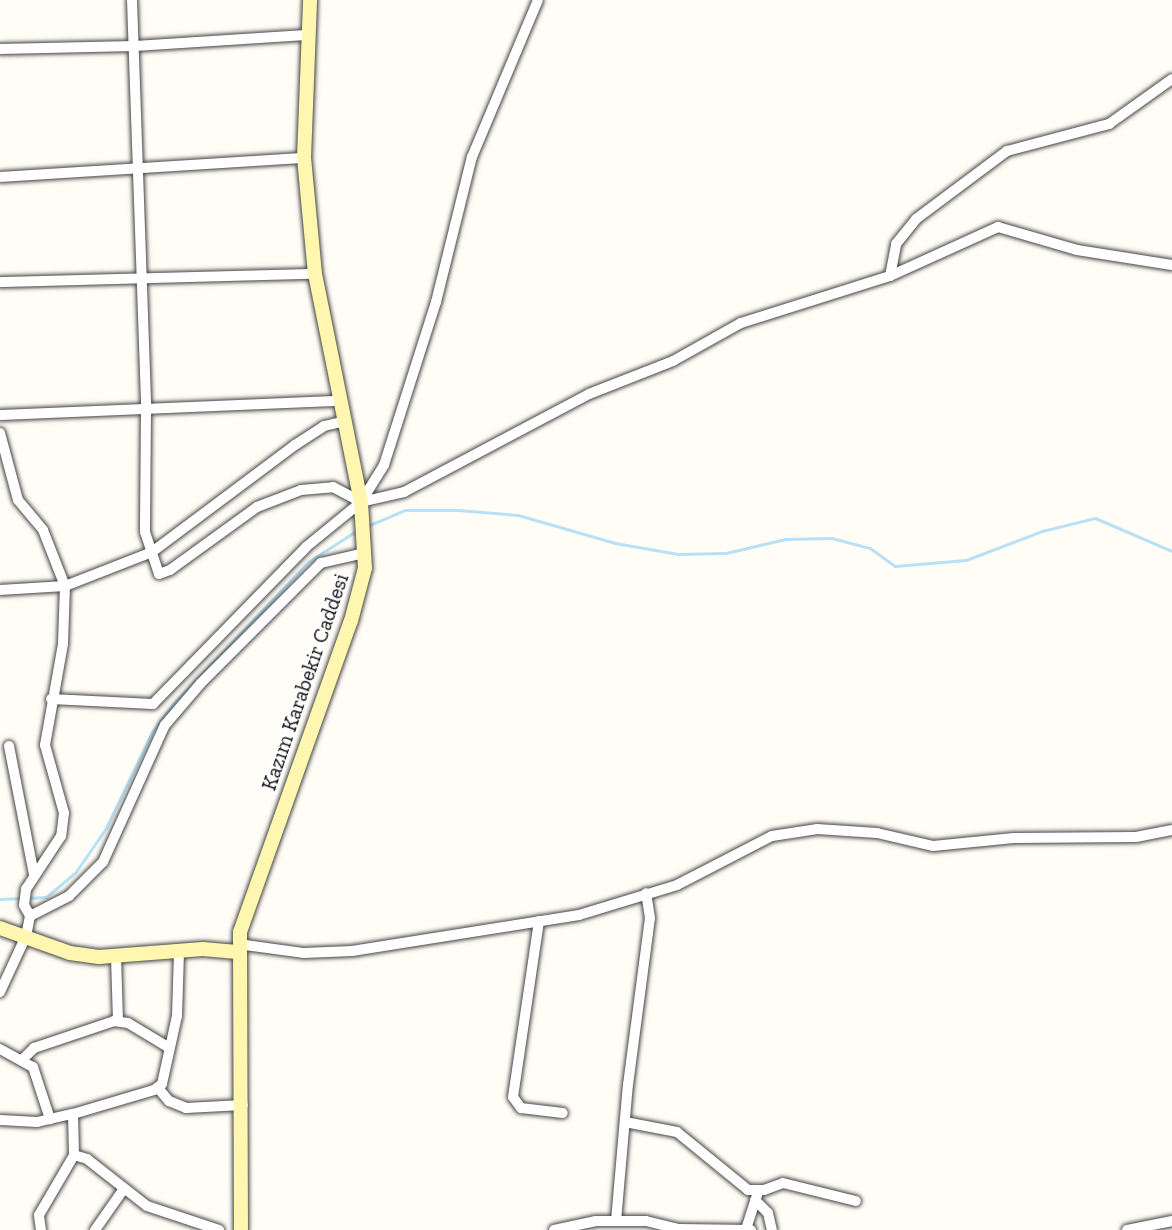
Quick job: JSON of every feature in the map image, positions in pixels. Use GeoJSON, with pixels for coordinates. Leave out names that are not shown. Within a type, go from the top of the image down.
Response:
{"type":"FeatureCollection","features":[{"type":"Feature","properties":{"kind":"street"},"geometry":{"type":"LineString","coordinates":[[132,0],[146,410],[145,532],[159,574],[170,570],[256,507],[301,489],[333,487],[361,502],[404,492],[589,394],[673,361],[741,323],[890,276],[998,227],[1077,250],[1172,265]]}},
{"type":"Feature","properties":{"kind":"street","name":"Kazım Karabekir Caddesi"},"geometry":{"type":"LineString","coordinates":[[241,1230],[243,1105],[238,948],[351,621],[365,568],[361,502],[315,274],[304,158],[306,35],[310,0]]}},
{"type":"Feature","properties":{"kind":"street"},"geometry":{"type":"LineString","coordinates":[[51,699],[153,704],[306,547],[361,502],[384,465],[436,302],[472,157],[538,0]]}},
{"type":"Feature","properties":{"kind":"street"},"geometry":{"type":"LineString","coordinates":[[0,49],[135,46],[306,35]]}},
{"type":"Feature","properties":{"kind":"street"},"geometry":{"type":"LineString","coordinates":[[890,276],[896,244],[904,232],[951,190],[998,157],[1030,142],[1109,124],[1172,79]]}},
{"type":"Feature","properties":{"kind":"street"},"geometry":{"type":"LineString","coordinates":[[0,172],[0,179],[137,166],[304,158]]}},
{"type":"Feature","properties":{"kind":"street"},"geometry":{"type":"LineString","coordinates":[[0,282],[315,274]]}},
{"type":"Feature","properties":{"kind":"street"},"geometry":{"type":"LineString","coordinates":[[0,415],[341,401]]}},
{"type":"Feature","properties":{"kind":"street"},"geometry":{"type":"LineString","coordinates":[[0,590],[65,586],[152,552],[295,445],[324,426],[345,421]]}},
{"type":"Feature","properties":{"kind":"street"},"geometry":{"type":"LineString","coordinates":[[0,433],[18,500],[43,530],[65,586],[63,644],[51,699],[45,745],[64,813],[61,836],[26,889],[24,905],[30,916],[26,936],[0,992]]}},
{"type":"Feature","properties":{"kind":"street"},"geometry":{"type":"LineString","coordinates":[[30,916],[69,896],[103,861],[165,725],[201,683],[321,563],[364,553]]}},
{"type":"Feature","properties":{"kind":"street"},"geometry":{"type":"LineString","coordinates":[[9,746],[34,875]]}},
{"type":"Feature","properties":{"kind":"street"},"geometry":{"type":"LineString","coordinates":[[0,928],[70,953],[116,957],[238,948],[296,953],[332,953],[589,912],[685,881],[772,836],[817,829],[877,833],[933,846],[1014,838],[1136,837],[1172,830]]}},
{"type":"Feature","properties":{"kind":"street"},"geometry":{"type":"LineString","coordinates":[[616,1221],[625,1122],[650,918],[646,893]]}},
{"type":"Feature","properties":{"kind":"street"},"geometry":{"type":"LineString","coordinates":[[539,921],[513,1097],[521,1108],[563,1113]]}},
{"type":"Feature","properties":{"kind":"street"},"geometry":{"type":"LineString","coordinates":[[0,1120],[50,1119],[158,1088],[166,1076],[168,1047],[177,1016],[179,952]]}},
{"type":"Feature","properties":{"kind":"street"},"geometry":{"type":"LineString","coordinates":[[116,957],[118,1021]]}},
{"type":"Feature","properties":{"kind":"street"},"geometry":{"type":"LineString","coordinates":[[22,1060],[34,1048],[118,1021],[168,1047]]}},
{"type":"Feature","properties":{"kind":"street"},"geometry":{"type":"LineString","coordinates":[[0,1049],[22,1060],[39,1076],[50,1119]]}},
{"type":"Feature","properties":{"kind":"street"},"geometry":{"type":"LineString","coordinates":[[158,1088],[169,1101],[186,1108],[243,1105]]}},
{"type":"Feature","properties":{"kind":"street"},"geometry":{"type":"LineString","coordinates":[[41,1230],[39,1215],[74,1155],[73,1114]]}},
{"type":"Feature","properties":{"kind":"street"},"geometry":{"type":"LineString","coordinates":[[625,1122],[676,1132],[702,1149],[740,1186],[757,1196],[768,1214],[772,1230]]}},
{"type":"Feature","properties":{"kind":"street"},"geometry":{"type":"LineString","coordinates":[[74,1155],[87,1159],[123,1190],[147,1206],[219,1230]]}},
{"type":"Feature","properties":{"kind":"street"},"geometry":{"type":"LineString","coordinates":[[554,1230],[596,1221],[646,1221],[679,1229],[748,1229],[757,1196],[783,1183],[856,1201]]}},
{"type":"Feature","properties":{"kind":"street"},"geometry":{"type":"LineString","coordinates":[[95,1230],[123,1190]]}},
{"type":"Feature","properties":{"kind":"street"},"geometry":{"type":"LineString","coordinates":[[1127,1230],[1172,1221]]}},
{"type":"Feature","properties":{"kind":"waterway"},"geometry":{"type":"LineString","coordinates":[[365,527],[405,510],[458,510],[518,515],[615,543],[678,554],[726,553],[785,539],[832,538],[870,548],[895,566],[966,560],[1042,531],[1095,518],[1172,551]]}},
{"type":"Feature","properties":{"kind":"waterway"},"geometry":{"type":"LineString","coordinates":[[28,898],[46,897],[75,873],[106,828],[152,732],[172,705],[308,562],[359,529]]}},
{"type":"Feature","properties":{"kind":"waterway"},"geometry":{"type":"LineString","coordinates":[[0,899],[21,898]]}}]}
